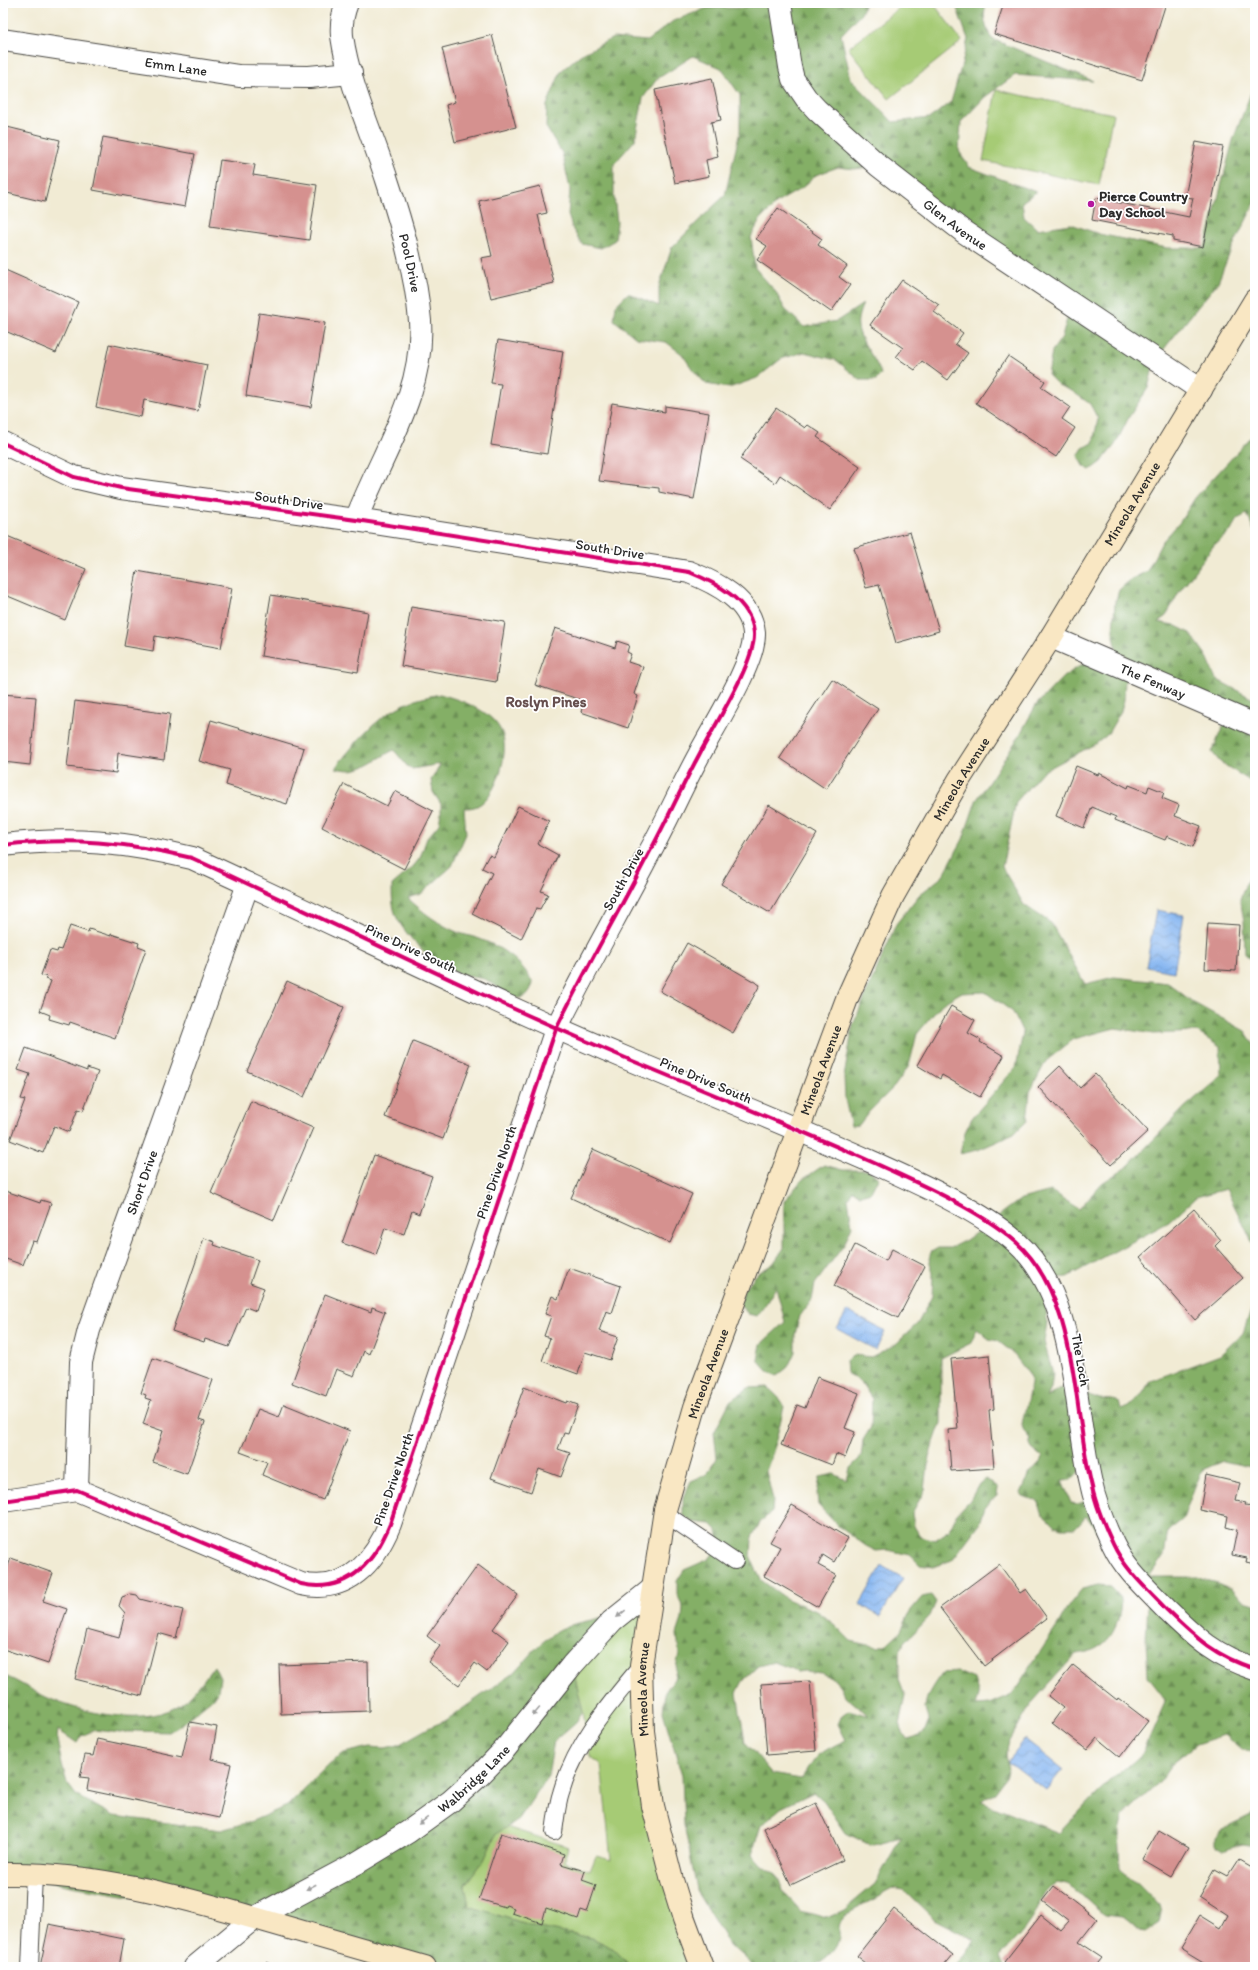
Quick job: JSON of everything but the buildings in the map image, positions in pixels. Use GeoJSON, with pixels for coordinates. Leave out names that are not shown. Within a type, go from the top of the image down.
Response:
{"type":"FeatureCollection","features":[{"type":"Feature","properties":{"kind":"main road","name":"Mineola Avenue"},"geometry":{"type":"LineString","coordinates":[[702,1967],[684,1919],[672,1880],[653,1806],[643,1731],[641,1666],[664,1513],[694,1407],[848,996],[893,896],[959,780],[1051,637],[1255,300]]}},
{"type":"Feature","properties":{"kind":"main road"},"geometry":{"type":"LineString","coordinates":[[3,1874],[74,1878],[145,1889],[184,1898],[425,1967]]}},
{"type":"Feature","properties":{"kind":"street","name":"Pool Drive"},"geometry":{"type":"LineString","coordinates":[[347,3],[343,19],[342,35],[351,73],[390,188],[413,272],[420,322],[419,349],[413,381],[400,422],[356,520]]}},
{"type":"Feature","properties":{"kind":"street","name":"Glen Avenue"},"geometry":{"type":"LineString","coordinates":[[780,3],[790,67],[794,79],[806,98],[817,110],[878,166],[964,232],[1201,390]]}},
{"type":"Feature","properties":{"kind":"street","name":"Emm Lane"},"geometry":{"type":"LineString","coordinates":[[3,40],[239,76],[309,77],[351,73]]}},
{"type":"Feature","properties":{"kind":"street","name":"South Drive"},"geometry":{"type":"LineString","coordinates":[[3,443],[74,477],[121,488],[356,520],[689,572],[708,580],[727,591],[747,611],[752,621],[754,644],[740,678],[556,1029]]}},
{"type":"Feature","properties":{"kind":"street","name":"The Fenway"},"geometry":{"type":"LineString","coordinates":[[1051,637],[1255,725]]}},
{"type":"Feature","properties":{"kind":"street","name":"Pine Drive South"},"geometry":{"type":"LineString","coordinates":[[3,845],[36,841],[74,840],[152,848],[192,858],[556,1029],[797,1130]]}},
{"type":"Feature","properties":{"kind":"street","name":"Short Drive"},"geometry":{"type":"LineString","coordinates":[[77,1490],[81,1362],[90,1330],[248,884]]}},
{"type":"Feature","properties":{"kind":"street","name":"Pine Drive North"},"geometry":{"type":"LineString","coordinates":[[77,1490],[301,1584],[324,1586],[338,1583],[362,1567],[378,1549],[390,1524],[556,1029]]}},
{"type":"Feature","properties":{"kind":"street","name":"The Loch"},"geometry":{"type":"LineString","coordinates":[[797,1130],[903,1176],[954,1203],[1000,1229],[1030,1256],[1050,1292],[1064,1327],[1091,1485],[1114,1547],[1122,1561],[1149,1591],[1200,1641],[1222,1656],[1255,1669]]}},
{"type":"Feature","properties":{"kind":"street"},"geometry":{"type":"LineString","coordinates":[[3,1501],[77,1490]]}},
{"type":"Feature","properties":{"kind":"street","name":"Walbridge Lane"},"geometry":{"type":"LineString","coordinates":[[195,1967],[254,1918],[357,1863],[408,1832],[451,1801],[481,1774],[505,1749],[572,1665],[612,1622],[652,1589]]}},
{"type":"Feature","properties":{"kind":"lane"},"geometry":{"type":"LineString","coordinates":[[664,1513],[735,1561]]}},
{"type":"Feature","properties":{"kind":"lane"},"geometry":{"type":"LineString","coordinates":[[554,1832],[561,1793],[580,1750],[593,1726],[608,1705],[641,1666]]}},
{"type":"Feature","properties":{"kind":"lane"},"geometry":{"type":"LineString","coordinates":[[30,1967],[34,1875]]}},
{"type":"Feature","properties":{"kind":"green space"},"geometry":{"type":"Polygon","coordinates":[[[749,3],[865,3],[861,14],[841,35],[851,79],[893,122],[930,118],[951,102],[968,39],[955,3],[987,3],[984,17],[992,39],[1093,81],[1015,75],[985,97],[961,122],[959,151],[969,167],[1036,192],[1022,202],[1024,217],[1037,229],[1071,224],[1099,234],[1167,248],[1205,248],[1233,140],[1255,82],[1255,203],[1231,250],[1218,282],[1155,360],[1148,388],[1129,417],[1115,445],[1101,462],[1090,470],[1083,466],[1078,456],[1083,448],[1093,443],[1098,419],[1090,404],[1072,391],[1058,385],[1048,375],[1052,351],[1062,337],[1067,319],[1082,312],[879,166],[854,169],[838,167],[816,175],[802,188],[778,202],[760,220],[751,237],[755,268],[775,291],[785,309],[804,327],[837,321],[863,304],[858,317],[858,326],[863,340],[881,374],[876,380],[860,380],[836,360],[804,352],[781,359],[757,378],[729,388],[706,384],[693,370],[682,354],[666,342],[636,338],[614,320],[616,305],[628,293],[659,306],[659,287],[672,247],[725,195],[740,131],[740,95],[721,68],[693,56],[657,79],[643,98],[635,140],[614,164],[614,196],[617,222],[615,240],[601,248],[582,244],[573,230],[568,215],[570,189],[562,153],[546,127],[547,105],[561,71],[580,55],[613,38],[647,41],[673,21],[707,8],[744,8],[749,3]]]}},
{"type":"Feature","properties":{"kind":"green space"},"geometry":{"type":"Polygon","coordinates":[[[905,3],[933,3],[962,41],[889,99],[848,48],[905,3]]]}},
{"type":"Feature","properties":{"kind":"green space"},"geometry":{"type":"Polygon","coordinates":[[[996,90],[1113,114],[1099,185],[983,161],[996,90]]]}},
{"type":"Feature","properties":{"kind":"green space"},"geometry":{"type":"Polygon","coordinates":[[[1255,430],[1255,533],[1247,514],[1237,519],[1231,531],[1214,545],[1179,592],[1166,616],[1158,622],[1174,625],[1190,633],[1206,655],[1216,679],[1255,700],[1255,784],[1220,762],[1212,752],[1223,726],[1243,713],[1125,679],[1124,700],[1121,711],[1107,735],[1097,743],[1042,772],[1016,802],[1002,867],[1024,905],[1051,923],[1085,984],[1114,977],[1168,983],[1194,1003],[1245,1031],[1255,1046],[1255,1248],[1226,1189],[1196,1197],[1169,1222],[1067,1277],[1044,1279],[1047,1322],[1044,1342],[1053,1374],[1051,1388],[1047,1398],[1058,1389],[1067,1388],[1100,1399],[1119,1402],[1121,1410],[1128,1407],[1143,1393],[1150,1381],[1220,1355],[1243,1333],[1255,1298],[1255,1468],[1223,1461],[1202,1470],[1182,1520],[1168,1531],[1164,1555],[1149,1577],[1197,1577],[1217,1582],[1232,1588],[1243,1601],[1255,1604],[1255,1751],[1241,1750],[1224,1735],[1196,1744],[1177,1759],[1160,1782],[1123,1816],[1119,1832],[1121,1868],[1127,1876],[1138,1882],[1160,1905],[1162,1913],[1160,1923],[1146,1932],[1140,1931],[1122,1917],[1105,1915],[1074,1889],[1067,1885],[1056,1883],[1043,1895],[1034,1915],[1024,1929],[1002,1952],[1000,1957],[1004,1967],[956,1967],[975,1940],[934,1919],[904,1890],[892,1888],[883,1893],[881,1896],[845,1915],[838,1924],[840,1931],[839,1942],[832,1952],[817,1964],[817,1967],[754,1967],[728,1943],[698,1894],[684,1825],[682,1776],[663,1712],[665,1692],[674,1679],[679,1653],[677,1634],[682,1619],[683,1607],[677,1594],[677,1581],[684,1570],[709,1559],[719,1546],[717,1530],[711,1524],[692,1522],[683,1515],[683,1498],[691,1481],[707,1474],[717,1458],[714,1433],[730,1401],[748,1388],[768,1387],[781,1400],[784,1407],[773,1452],[766,1471],[773,1500],[772,1512],[761,1521],[752,1537],[751,1558],[761,1580],[787,1599],[816,1611],[835,1625],[851,1641],[878,1647],[887,1644],[901,1631],[911,1610],[922,1597],[931,1595],[936,1602],[930,1616],[905,1642],[899,1653],[899,1679],[905,1695],[899,1725],[907,1739],[918,1736],[926,1728],[928,1724],[925,1709],[927,1698],[931,1689],[942,1673],[958,1672],[974,1679],[979,1695],[976,1705],[989,1704],[1012,1694],[1058,1625],[1069,1605],[1082,1589],[1098,1585],[1110,1586],[1121,1598],[1118,1619],[1115,1629],[1110,1636],[1104,1643],[1096,1648],[1087,1652],[1076,1654],[1030,1705],[1009,1742],[1006,1754],[1009,1768],[1006,1778],[995,1793],[981,1802],[1059,1833],[1098,1792],[1143,1752],[1166,1700],[1148,1677],[1146,1641],[1148,1599],[1086,1516],[1075,1528],[1062,1528],[1054,1525],[1043,1514],[1037,1501],[1023,1496],[1021,1493],[1030,1473],[1041,1461],[1042,1457],[1032,1449],[1030,1439],[1023,1429],[1022,1424],[1031,1377],[1012,1352],[998,1341],[989,1339],[977,1329],[971,1343],[941,1358],[941,1423],[929,1456],[925,1490],[912,1513],[914,1526],[920,1536],[935,1540],[950,1530],[956,1515],[970,1500],[979,1484],[985,1479],[993,1483],[998,1488],[997,1496],[986,1505],[980,1523],[952,1560],[933,1567],[920,1565],[910,1555],[888,1550],[876,1551],[866,1546],[838,1526],[818,1505],[817,1493],[820,1477],[834,1474],[847,1480],[850,1468],[861,1457],[863,1440],[871,1427],[872,1399],[861,1382],[847,1373],[846,1361],[854,1355],[871,1357],[896,1344],[918,1323],[932,1296],[933,1273],[929,1259],[931,1252],[938,1248],[950,1248],[966,1240],[1021,1199],[1051,1191],[1079,1209],[1102,1183],[1128,1166],[1184,1108],[1221,1076],[1220,1047],[1197,1032],[1154,1034],[1115,1028],[1074,1039],[1046,1061],[1030,1092],[1027,1121],[1014,1134],[978,1150],[960,1154],[965,1132],[972,1118],[1016,1067],[1023,1033],[1013,1012],[985,992],[960,993],[942,1004],[917,1034],[909,1066],[894,1087],[869,1112],[859,1125],[851,1126],[845,1099],[844,1077],[853,1025],[896,924],[919,895],[943,876],[963,839],[976,801],[1018,738],[1036,705],[1063,677],[1086,662],[1116,655],[1113,631],[1115,603],[1119,590],[1130,580],[1147,571],[1162,542],[1180,522],[1195,498],[1251,437],[1255,430]],[[1082,1468],[1072,1479],[1062,1481],[1071,1503],[1078,1504],[1085,1501],[1082,1468]],[[774,1662],[758,1666],[744,1679],[737,1693],[745,1742],[772,1774],[801,1779],[819,1755],[846,1740],[838,1724],[842,1715],[849,1710],[869,1716],[844,1695],[836,1680],[821,1673],[804,1671],[797,1672],[774,1662]],[[814,1792],[781,1808],[761,1825],[752,1854],[762,1865],[775,1873],[785,1894],[801,1911],[827,1918],[844,1910],[875,1884],[901,1837],[870,1845],[846,1833],[824,1801],[814,1792]]]}},
{"type":"Feature","properties":{"kind":"green space"},"geometry":{"type":"Polygon","coordinates":[[[440,694],[473,706],[489,716],[495,722],[503,737],[503,759],[496,783],[491,793],[477,806],[472,808],[464,808],[466,834],[452,866],[421,894],[408,898],[438,922],[459,933],[486,941],[510,955],[517,961],[529,976],[533,984],[528,993],[522,997],[516,998],[484,979],[460,974],[442,965],[433,959],[408,935],[395,914],[392,885],[411,869],[420,858],[427,838],[439,824],[441,804],[433,792],[431,780],[441,764],[412,769],[407,766],[394,750],[368,765],[357,769],[349,770],[335,768],[364,734],[390,712],[408,702],[440,694]]]}},
{"type":"Feature","properties":{"kind":"green space"},"geometry":{"type":"Polygon","coordinates":[[[1255,871],[1255,962],[1245,955],[1244,921],[1240,899],[1249,876],[1255,871]]]}},
{"type":"Feature","properties":{"kind":"green space"},"geometry":{"type":"Polygon","coordinates":[[[824,1165],[843,1170],[869,1170],[878,1178],[871,1192],[860,1195],[853,1190],[848,1198],[852,1226],[844,1245],[815,1284],[812,1300],[800,1316],[795,1334],[795,1352],[788,1367],[777,1376],[768,1371],[758,1360],[761,1344],[785,1322],[776,1287],[757,1316],[748,1314],[740,1305],[744,1289],[758,1273],[773,1264],[784,1248],[784,1201],[802,1180],[824,1165]]]}},
{"type":"Feature","properties":{"kind":"green space"},"geometry":{"type":"Polygon","coordinates":[[[652,1589],[643,1731],[702,1967],[631,1967],[614,1949],[591,1938],[539,1928],[469,1906],[465,1886],[484,1860],[496,1834],[506,1827],[569,1847],[564,1862],[590,1871],[596,1856],[611,1860],[601,1764],[590,1756],[583,1712],[572,1665],[652,1589]]]}},
{"type":"Feature","properties":{"kind":"green space"},"geometry":{"type":"Polygon","coordinates":[[[608,1616],[572,1665],[583,1712],[576,1722],[554,1741],[548,1776],[519,1819],[496,1834],[484,1860],[465,1886],[469,1906],[539,1928],[591,1938],[614,1949],[631,1967],[425,1967],[254,1918],[3,1874],[3,1675],[60,1703],[96,1713],[134,1716],[152,1715],[168,1711],[182,1703],[195,1690],[214,1666],[220,1678],[218,1691],[212,1699],[169,1732],[134,1731],[120,1733],[95,1730],[81,1736],[77,1743],[58,1730],[57,1740],[67,1783],[76,1795],[114,1816],[221,1830],[252,1821],[287,1806],[329,1764],[344,1753],[370,1747],[385,1748],[398,1745],[430,1727],[445,1721],[512,1674],[538,1646],[556,1631],[570,1625],[608,1616]]]}},
{"type":"Feature","properties":{"kind":"green space"},"geometry":{"type":"Polygon","coordinates":[[[1255,1813],[1255,1846],[1242,1844],[1223,1851],[1216,1847],[1216,1837],[1224,1828],[1255,1813]]]}},
{"type":"Feature","properties":{"kind":"water"},"geometry":{"type":"Polygon","coordinates":[[[1156,910],[1184,915],[1174,972],[1146,967],[1156,910]]]}},
{"type":"Feature","properties":{"kind":"water"},"geometry":{"type":"Polygon","coordinates":[[[847,1311],[885,1331],[876,1350],[837,1329],[847,1311]]]}},
{"type":"Feature","properties":{"kind":"water"},"geometry":{"type":"Polygon","coordinates":[[[882,1566],[903,1578],[880,1617],[860,1604],[882,1566]]]}},
{"type":"Feature","properties":{"kind":"water"},"geometry":{"type":"Polygon","coordinates":[[[1025,1739],[1063,1769],[1046,1790],[1008,1761],[1025,1739]]]}},
{"type":"Feature","properties":{"kind":"cycle path"},"geometry":{"type":"LineString","coordinates":[[3,443],[74,477],[121,488],[356,520],[689,572],[721,587],[739,602],[751,621],[754,633],[753,645],[741,677],[692,767],[655,843],[578,985],[556,1029],[390,1524],[376,1551],[367,1563],[345,1580],[317,1586],[301,1584],[77,1490],[3,1501]]}},
{"type":"Feature","properties":{"kind":"cycle path"},"geometry":{"type":"LineString","coordinates":[[3,845],[52,841],[98,842],[144,848],[192,858],[518,1011],[889,1170],[966,1208],[1001,1230],[1016,1242],[1036,1265],[1051,1292],[1062,1323],[1070,1355],[1085,1453],[1093,1491],[1103,1522],[1118,1553],[1130,1571],[1167,1610],[1197,1638],[1217,1652],[1255,1669]]}},
{"type":"Feature","properties":{"kind":"place","name":"Pierce Country Day School"},"geometry":{"type":"Point","coordinates":[1091,204]}},
{"type":"Feature","properties":{"kind":"district","name":"Roslyn Pines"},"geometry":{"type":"Point","coordinates":[546,702]}}]}
